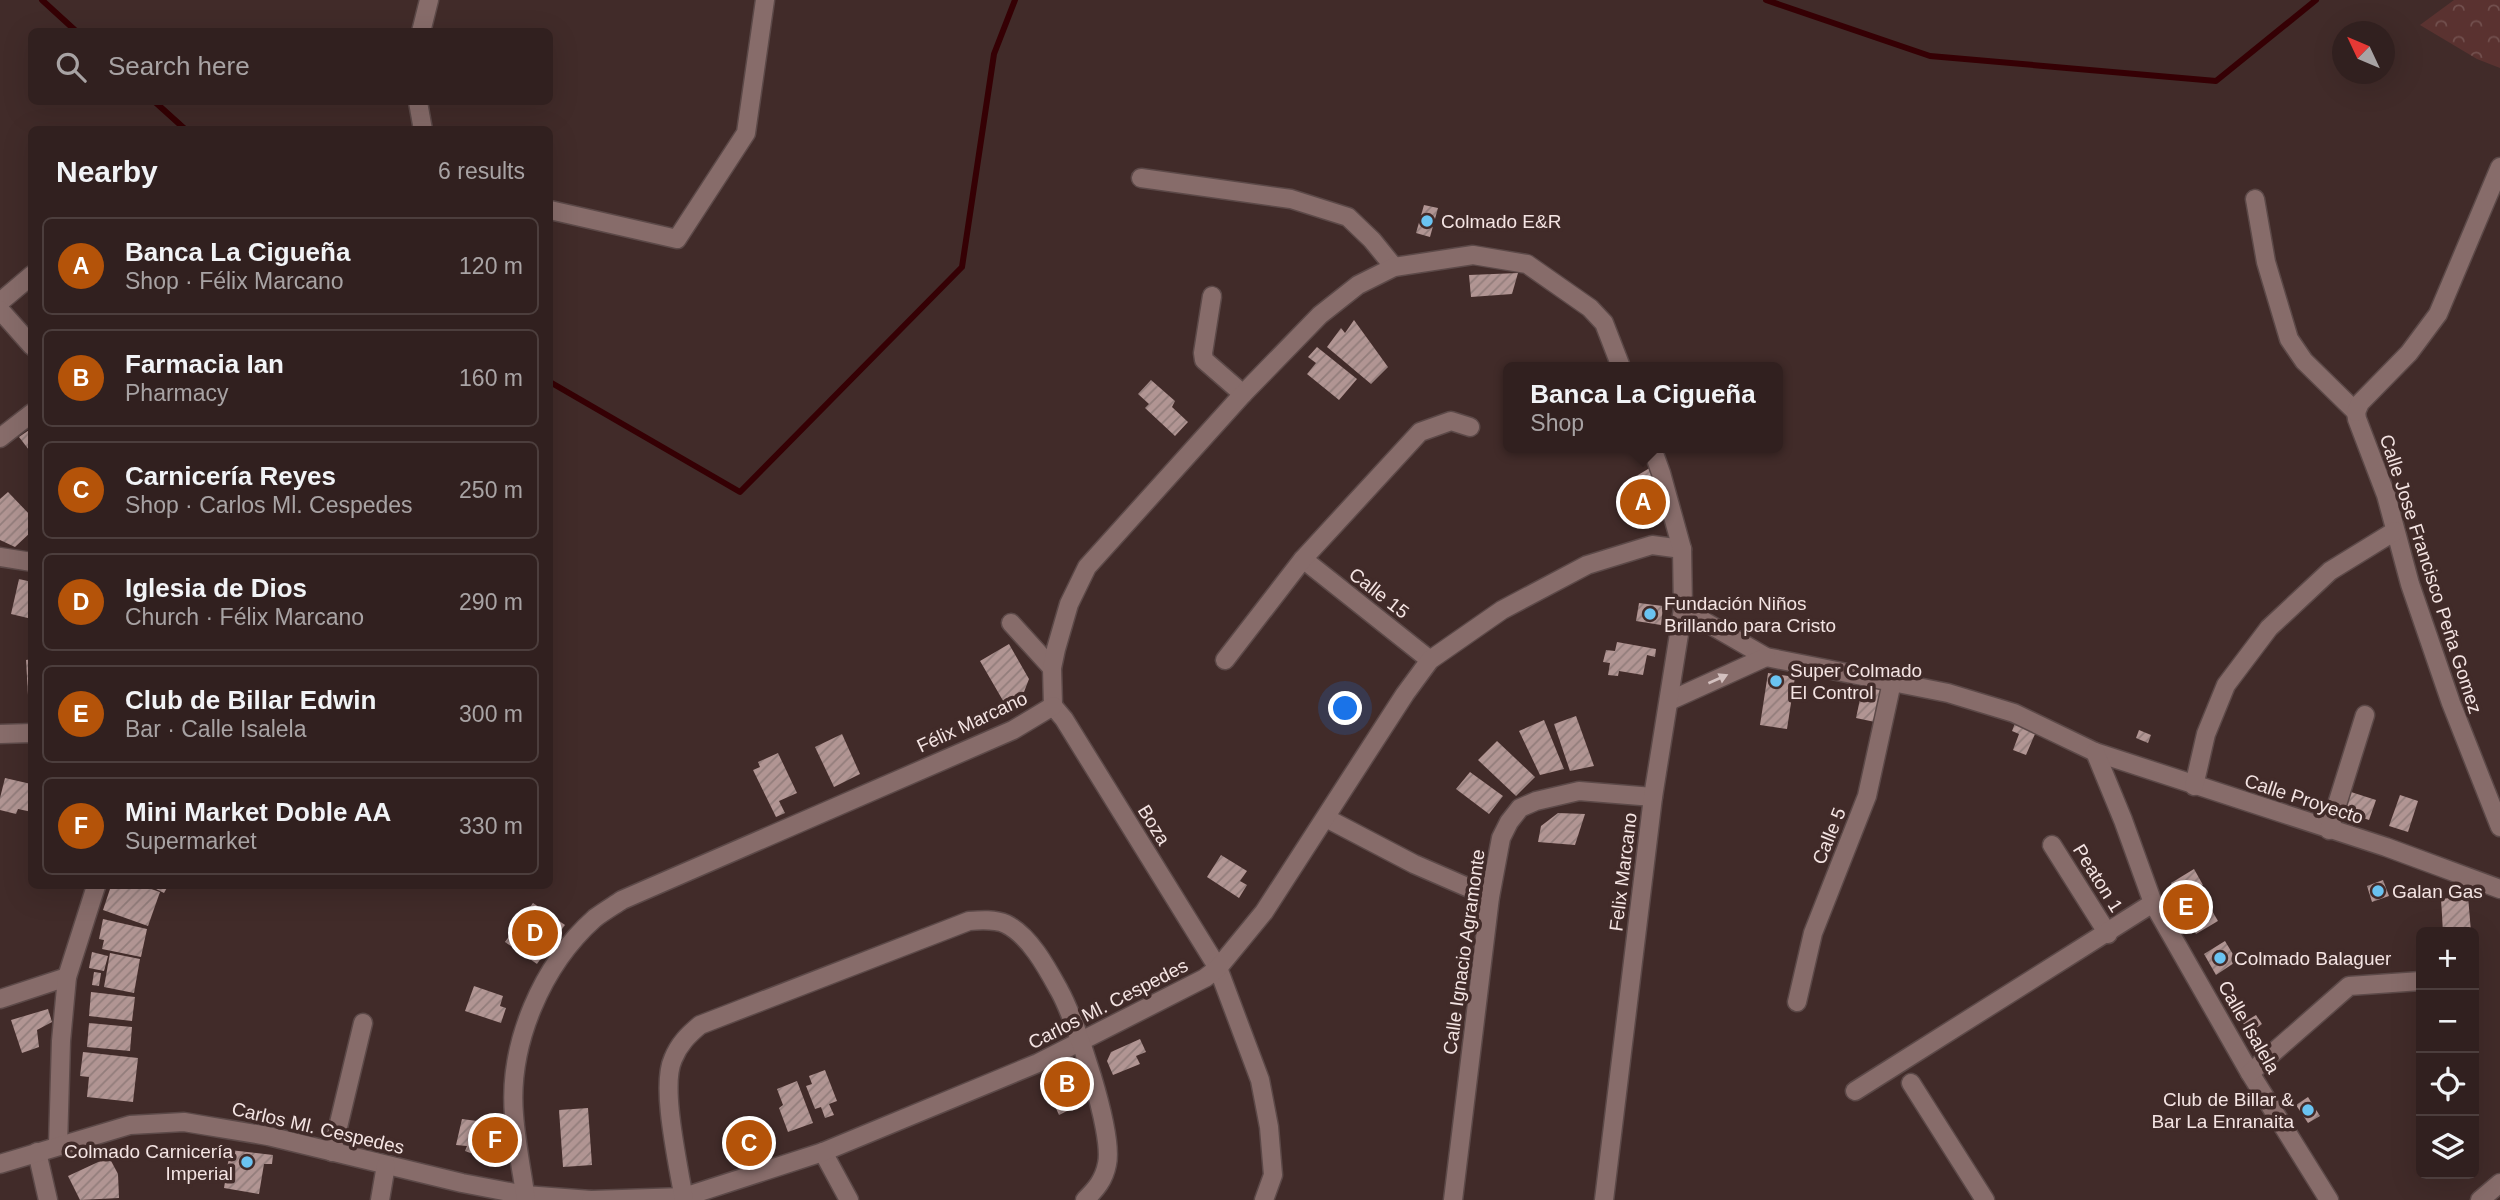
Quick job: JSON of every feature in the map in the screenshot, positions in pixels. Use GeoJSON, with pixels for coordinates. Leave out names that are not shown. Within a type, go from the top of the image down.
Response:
{"type":"FeatureCollection","features":[{"type":"Feature","properties":{"kind":"street"},"geometry":{"type":"LineString","coordinates":[[422,28],[429,0]]}},
{"type":"Feature","properties":{"kind":"street"},"geometry":{"type":"LineString","coordinates":[[553,211],[677,239],[746,134],[765,0]]}},
{"type":"Feature","properties":{"kind":"street"},"geometry":{"type":"LineString","coordinates":[[419,105],[422,126]]}},
{"type":"Feature","properties":{"kind":"street"},"geometry":{"type":"LineString","coordinates":[[2255,199],[2266,262],[2289,339],[2304,361],[2356,412],[2360,403],[2409,353],[2438,314],[2500,167]]}},
{"type":"Feature","properties":{"kind":"street"},"geometry":{"type":"LineString","coordinates":[[1141,178],[1292,199],[1348,216],[1394,267]]}},
{"type":"Feature","properties":{"kind":"street","name":"Félix Marcano"},"geometry":{"type":"LineString","coordinates":[[525,1198],[513,1113],[517,1060],[528,1020],[543,985],[562,955],[595,919],[622,900],[1013,730],[1053,706],[1052,668],[1069,604],[1087,567],[1243,394],[1320,316],[1358,285],[1394,267],[1473,255],[1527,264],[1590,308],[1604,323],[1619,362]]}},
{"type":"Feature","properties":{"kind":"street"},"geometry":{"type":"LineString","coordinates":[[0,302],[28,278]]}},
{"type":"Feature","properties":{"kind":"street"},"geometry":{"type":"LineString","coordinates":[[1212,296],[1204,360],[1243,394]]}},
{"type":"Feature","properties":{"kind":"street"},"geometry":{"type":"LineString","coordinates":[[0,310],[28,342]]}},
{"type":"Feature","properties":{"kind":"street","name":"Calle Jose Francisco Peña Gomez"},"geometry":{"type":"LineString","coordinates":[[2356,412],[2451,703],[2500,827]]}},
{"type":"Feature","properties":{"kind":"street"},"geometry":{"type":"LineString","coordinates":[[0,438],[28,416]]}},
{"type":"Feature","properties":{"kind":"street"},"geometry":{"type":"LineString","coordinates":[[1225,660],[1303,559],[1420,432],[1451,421],[1470,427]]}},
{"type":"Feature","properties":{"kind":"street"},"geometry":{"type":"LineString","coordinates":[[1654,453],[1682,549]]}},
{"type":"Feature","properties":{"kind":"street"},"geometry":{"type":"LineString","coordinates":[[2194,786],[2206,734],[2226,685],[2269,628],[2330,571],[2395,531]]}},
{"type":"Feature","properties":{"kind":"street","name":"Carlos Ml. Cespedes"},"geometry":{"type":"LineString","coordinates":[[0,1164],[130,1125],[184,1122],[268,1136],[525,1198],[684,1199],[823,1152],[1038,1063],[1205,978],[1218,968],[1264,912],[1405,694],[1430,660],[1502,610],[1587,565],[1652,545],[1682,549]]}},
{"type":"Feature","properties":{"kind":"street","name":"Felix Marcano"},"geometry":{"type":"LineString","coordinates":[[1604,1200],[1653,797],[1683,609],[1682,549]]}},
{"type":"Feature","properties":{"kind":"street"},"geometry":{"type":"LineString","coordinates":[[0,556],[28,561]]}},
{"type":"Feature","properties":{"kind":"street","name":"Calle 15"},"geometry":{"type":"LineString","coordinates":[[1303,559],[1430,660]]}},
{"type":"Feature","properties":{"kind":"street","name":"Calle Proyecto"},"geometry":{"type":"LineString","coordinates":[[1683,609],[1766,657],[1948,693],[2014,713],[2095,752],[2386,847],[2500,889]]}},
{"type":"Feature","properties":{"kind":"street"},"geometry":{"type":"LineString","coordinates":[[1011,623],[1052,668]]}},
{"type":"Feature","properties":{"kind":"street"},"geometry":{"type":"LineString","coordinates":[[1669,701],[1766,657]]}},
{"type":"Feature","properties":{"kind":"street","name":"Calle 5"},"geometry":{"type":"LineString","coordinates":[[1797,1002],[1813,933],[1867,796],[1892,682]]}},
{"type":"Feature","properties":{"kind":"street","name":"Boza"},"geometry":{"type":"LineString","coordinates":[[1053,706],[1064,719],[1218,968],[1260,1080],[1269,1127],[1273,1175],[1264,1200]]}},
{"type":"Feature","properties":{"kind":"street"},"geometry":{"type":"LineString","coordinates":[[2329,830],[2364,715]]}},
{"type":"Feature","properties":{"kind":"street"},"geometry":{"type":"LineString","coordinates":[[0,734],[28,733]]}},
{"type":"Feature","properties":{"kind":"street","name":"Calle Isalela"},"geometry":{"type":"LineString","coordinates":[[2095,752],[2153,903],[2250,1073],[2329,1200]]}},
{"type":"Feature","properties":{"kind":"street","name":"Calle Ignacio Agramonte"},"geometry":{"type":"LineString","coordinates":[[1453,1200],[1490,897],[1501,838],[1508,822],[1520,808],[1536,801],[1579,791],[1653,797]]}},
{"type":"Feature","properties":{"kind":"street"},"geometry":{"type":"LineString","coordinates":[[1326,818],[1414,864],[1490,897]]}},
{"type":"Feature","properties":{"kind":"street","name":"Peaton 1"},"geometry":{"type":"LineString","coordinates":[[2052,845],[2108,934]]}},
{"type":"Feature","properties":{"kind":"street"},"geometry":{"type":"LineString","coordinates":[[58,1146],[61,1041],[67,976],[95,889]]}},
{"type":"Feature","properties":{"kind":"street"},"geometry":{"type":"LineString","coordinates":[[1856,1091],[2108,934],[2153,903]]}},
{"type":"Feature","properties":{"kind":"street"},"geometry":{"type":"LineString","coordinates":[[684,1199],[668,1081],[671,1061],[684,1038],[700,1025],[969,921],[987,920],[1006,924],[1021,935],[1034,950],[1061,993],[1080,1043],[1108,1140],[1108,1163],[1101,1184],[1085,1200]]}},
{"type":"Feature","properties":{"kind":"street"},"geometry":{"type":"LineString","coordinates":[[0,999],[67,976]]}},
{"type":"Feature","properties":{"kind":"street"},"geometry":{"type":"LineString","coordinates":[[2250,1073],[2349,986],[2416,981]]}},
{"type":"Feature","properties":{"kind":"street"},"geometry":{"type":"LineString","coordinates":[[332,1152],[363,1023]]}},
{"type":"Feature","properties":{"kind":"street"},"geometry":{"type":"LineString","coordinates":[[1911,1083],[1985,1200]]}},
{"type":"Feature","properties":{"kind":"street"},"geometry":{"type":"LineString","coordinates":[[37,1152],[48,1200]]}},
{"type":"Feature","properties":{"kind":"street"},"geometry":{"type":"LineString","coordinates":[[823,1152],[849,1200]]}},
{"type":"Feature","properties":{"kind":"street"},"geometry":{"type":"LineString","coordinates":[[380,1200],[386,1165]]}},
{"type":"Feature","properties":{"kind":"street"},"geometry":{"type":"LineString","coordinates":[[2480,1200],[2500,1183]]}},
{"type":"Feature","properties":{"kind":"green space"},"geometry":{"type":"Polygon","coordinates":[[[2454,0],[2500,0],[2500,68],[2477,59],[2420,25],[2454,0]]]}},
{"type":"Feature","properties":{"kind":"building","name":"Colmado E&R"},"geometry":{"type":"Polygon","coordinates":[[[1424,205],[1438,208],[1430,237],[1416,233],[1424,205]]]}},
{"type":"Feature","properties":{"kind":"building"},"geometry":{"type":"Polygon","coordinates":[[[1518,273],[1512,294],[1471,297],[1469,275],[1518,273]]]}},
{"type":"Feature","properties":{"kind":"building"},"geometry":{"type":"Polygon","coordinates":[[[1354,320],[1388,367],[1371,384],[1327,347],[1341,328],[1345,333],[1354,320]]]}},
{"type":"Feature","properties":{"kind":"building"},"geometry":{"type":"Polygon","coordinates":[[[1317,347],[1357,379],[1339,400],[1307,374],[1316,363],[1308,357],[1317,347]]]}},
{"type":"Feature","properties":{"kind":"building"},"geometry":{"type":"Polygon","coordinates":[[[1151,380],[1175,401],[1172,407],[1188,422],[1175,436],[1145,408],[1149,404],[1138,394],[1151,380]]]}},
{"type":"Feature","properties":{"kind":"building"},"geometry":{"type":"Polygon","coordinates":[[[28,431],[28,449],[19,437],[28,431]]]}},
{"type":"Feature","properties":{"kind":"building"},"geometry":{"type":"Polygon","coordinates":[[[1653,466],[1661,488],[1659,501],[1650,509],[1641,512],[1636,496],[1645,493],[1638,475],[1653,466]]]}},
{"type":"Feature","properties":{"kind":"building"},"geometry":{"type":"Polygon","coordinates":[[[8,492],[28,513],[28,535],[15,547],[0,540],[0,499],[8,492]]]}},
{"type":"Feature","properties":{"kind":"building"},"geometry":{"type":"Polygon","coordinates":[[[19,579],[28,581],[28,618],[11,614],[19,579]]]}},
{"type":"Feature","properties":{"kind":"building","name":"Fundación Niños Brillando para Cristo"},"geometry":{"type":"Polygon","coordinates":[[[1639,603],[1663,606],[1661,625],[1636,621],[1639,603]]]}},
{"type":"Feature","properties":{"kind":"building"},"geometry":{"type":"Polygon","coordinates":[[[1617,642],[1656,649],[1655,657],[1647,655],[1643,675],[1619,671],[1618,676],[1608,675],[1610,663],[1603,662],[1606,650],[1615,651],[1617,642]]]}},
{"type":"Feature","properties":{"kind":"building"},"geometry":{"type":"Polygon","coordinates":[[[1009,644],[1029,679],[1024,692],[1014,698],[1018,705],[1009,711],[980,661],[1009,644]]]}},
{"type":"Feature","properties":{"kind":"building"},"geometry":{"type":"Polygon","coordinates":[[[26,660],[28,660],[28,695],[26,660]]]}},
{"type":"Feature","properties":{"kind":"building"},"geometry":{"type":"Polygon","coordinates":[[[1768,673],[1795,677],[1787,729],[1760,725],[1768,673]]]}},
{"type":"Feature","properties":{"kind":"building"},"geometry":{"type":"Polygon","coordinates":[[[1863,685],[1882,689],[1875,722],[1856,718],[1863,685]]]}},
{"type":"Feature","properties":{"kind":"building"},"geometry":{"type":"Polygon","coordinates":[[[1576,716],[1594,766],[1570,771],[1554,724],[1576,716]]]}},
{"type":"Feature","properties":{"kind":"building"},"geometry":{"type":"Polygon","coordinates":[[[2017,718],[2038,727],[2026,755],[2013,750],[2019,734],[2012,731],[2017,718]]]}},
{"type":"Feature","properties":{"kind":"building"},"geometry":{"type":"Polygon","coordinates":[[[1544,720],[1564,769],[1540,775],[1519,731],[1544,720]]]}},
{"type":"Feature","properties":{"kind":"building"},"geometry":{"type":"Polygon","coordinates":[[[2139,730],[2151,735],[2148,743],[2136,738],[2139,730]]]}},
{"type":"Feature","properties":{"kind":"building"},"geometry":{"type":"Polygon","coordinates":[[[842,734],[860,774],[834,787],[815,747],[842,734]]]}},
{"type":"Feature","properties":{"kind":"building"},"geometry":{"type":"Polygon","coordinates":[[[1497,741],[1535,777],[1516,796],[1478,760],[1497,741]]]}},
{"type":"Feature","properties":{"kind":"building"},"geometry":{"type":"Polygon","coordinates":[[[778,753],[797,793],[779,801],[785,813],[776,817],[753,770],[760,767],[758,762],[778,753]]]}},
{"type":"Feature","properties":{"kind":"building"},"geometry":{"type":"Polygon","coordinates":[[[1470,772],[1503,796],[1489,814],[1456,789],[1470,772]]]}},
{"type":"Feature","properties":{"kind":"building"},"geometry":{"type":"Polygon","coordinates":[[[5,778],[28,783],[28,811],[18,809],[16,814],[0,810],[5,778]]]}},
{"type":"Feature","properties":{"kind":"building"},"geometry":{"type":"Polygon","coordinates":[[[2351,792],[2376,800],[2369,820],[2345,812],[2351,792]]]}},
{"type":"Feature","properties":{"kind":"building"},"geometry":{"type":"Polygon","coordinates":[[[2400,795],[2418,801],[2408,832],[2389,826],[2400,795]]]}},
{"type":"Feature","properties":{"kind":"building"},"geometry":{"type":"Polygon","coordinates":[[[1558,813],[1585,814],[1575,845],[1538,842],[1541,826],[1558,813]]]}},
{"type":"Feature","properties":{"kind":"building"},"geometry":{"type":"Polygon","coordinates":[[[1221,855],[1247,871],[1240,881],[1247,885],[1239,898],[1207,877],[1221,855]]]}},
{"type":"Feature","properties":{"kind":"building"},"geometry":{"type":"Polygon","coordinates":[[[2194,869],[2203,885],[2180,899],[2171,883],[2194,869]]]}},
{"type":"Feature","properties":{"kind":"building","name":"Galan Gas"},"geometry":{"type":"Polygon","coordinates":[[[2383,880],[2389,896],[2372,902],[2367,886],[2383,880]]]}},
{"type":"Feature","properties":{"kind":"building"},"geometry":{"type":"Polygon","coordinates":[[[110,889],[151,889],[160,892],[148,926],[103,910],[110,889]]]}},
{"type":"Feature","properties":{"kind":"building"},"geometry":{"type":"Polygon","coordinates":[[[2201,892],[2218,921],[2196,934],[2179,905],[2201,892]]]}},
{"type":"Feature","properties":{"kind":"building"},"geometry":{"type":"Polygon","coordinates":[[[2468,896],[2471,927],[2443,927],[2441,899],[2468,896]]]}},
{"type":"Feature","properties":{"kind":"building"},"geometry":{"type":"Polygon","coordinates":[[[533,903],[565,925],[537,964],[505,942],[533,903]]]}},
{"type":"Feature","properties":{"kind":"building"},"geometry":{"type":"Polygon","coordinates":[[[103,919],[147,929],[141,957],[102,949],[104,940],[99,939],[103,919]]]}},
{"type":"Feature","properties":{"kind":"building","name":"Colmado Balaguer"},"geometry":{"type":"Polygon","coordinates":[[[2225,941],[2237,961],[2216,975],[2204,954],[2225,941]]]}},
{"type":"Feature","properties":{"kind":"building"},"geometry":{"type":"Polygon","coordinates":[[[92,952],[108,956],[104,971],[89,968],[92,952]]]}},
{"type":"Feature","properties":{"kind":"building"},"geometry":{"type":"Polygon","coordinates":[[[110,953],[140,959],[134,993],[104,987],[110,953]]]}},
{"type":"Feature","properties":{"kind":"building"},"geometry":{"type":"Polygon","coordinates":[[[94,972],[101,973],[99,986],[92,985],[94,972]]]}},
{"type":"Feature","properties":{"kind":"building"},"geometry":{"type":"Polygon","coordinates":[[[474,986],[503,996],[500,1006],[506,1008],[501,1023],[465,1011],[474,986]]]}},
{"type":"Feature","properties":{"kind":"building"},"geometry":{"type":"Polygon","coordinates":[[[91,992],[135,997],[132,1021],[89,1016],[91,992]]]}},
{"type":"Feature","properties":{"kind":"building"},"geometry":{"type":"Polygon","coordinates":[[[48,1009],[52,1022],[37,1030],[39,1047],[22,1053],[11,1020],[48,1009]]]}},
{"type":"Feature","properties":{"kind":"building"},"geometry":{"type":"Polygon","coordinates":[[[2256,1015],[2262,1024],[2250,1033],[2243,1023],[2256,1015]]]}},
{"type":"Feature","properties":{"kind":"building"},"geometry":{"type":"Polygon","coordinates":[[[89,1023],[132,1027],[130,1051],[87,1047],[89,1023]]]}},
{"type":"Feature","properties":{"kind":"building"},"geometry":{"type":"Polygon","coordinates":[[[1140,1039],[1146,1052],[1136,1056],[1140,1064],[1113,1075],[1107,1061],[1111,1052],[1140,1039]]]}},
{"type":"Feature","properties":{"kind":"building"},"geometry":{"type":"Polygon","coordinates":[[[83,1052],[138,1058],[133,1102],[87,1097],[89,1077],[80,1076],[83,1052]]]}},
{"type":"Feature","properties":{"kind":"building"},"geometry":{"type":"Polygon","coordinates":[[[825,1070],[837,1101],[829,1104],[834,1115],[825,1118],[821,1107],[815,1109],[806,1086],[812,1084],[809,1076],[825,1070]]]}},
{"type":"Feature","properties":{"kind":"building"},"geometry":{"type":"Polygon","coordinates":[[[1073,1074],[1085,1102],[1059,1115],[1046,1086],[1073,1074]]]}},
{"type":"Feature","properties":{"kind":"building"},"geometry":{"type":"Polygon","coordinates":[[[797,1081],[813,1123],[788,1132],[779,1108],[783,1105],[777,1089],[797,1081]]]}},
{"type":"Feature","properties":{"kind":"building","name":"Club de Billar & Bar La Enranaita"},"geometry":{"type":"Polygon","coordinates":[[[2308,1097],[2320,1116],[2308,1123],[2296,1105],[2308,1097]]]}},
{"type":"Feature","properties":{"kind":"building"},"geometry":{"type":"Polygon","coordinates":[[[588,1108],[592,1165],[563,1167],[559,1110],[588,1108]]]}},
{"type":"Feature","properties":{"kind":"building"},"geometry":{"type":"Polygon","coordinates":[[[462,1119],[500,1124],[505,1151],[475,1148],[473,1154],[465,1151],[467,1146],[456,1145],[462,1119]]]}},
{"type":"Feature","properties":{"kind":"building"},"geometry":{"type":"Polygon","coordinates":[[[751,1136],[756,1147],[746,1151],[742,1140],[751,1136]]]}},
{"type":"Feature","properties":{"kind":"building"},"geometry":{"type":"Polygon","coordinates":[[[733,1146],[737,1155],[729,1157],[726,1149],[733,1146]]]}},
{"type":"Feature","properties":{"kind":"building"},"geometry":{"type":"Polygon","coordinates":[[[230,1150],[273,1155],[272,1164],[264,1164],[259,1194],[224,1188],[230,1150]]]}},
{"type":"Feature","properties":{"kind":"building"},"geometry":{"type":"Polygon","coordinates":[[[109,1157],[118,1174],[119,1198],[80,1200],[68,1176],[109,1157]]]}},
{"type":"Feature","properties":{"kind":"waterway"},"geometry":{"type":"LineString","coordinates":[[42,0],[73,28]]}},
{"type":"Feature","properties":{"kind":"waterway"},"geometry":{"type":"LineString","coordinates":[[553,384],[740,492],[962,267],[994,54],[1015,0]]}},
{"type":"Feature","properties":{"kind":"waterway"},"geometry":{"type":"LineString","coordinates":[[1766,0],[1930,56],[2216,81],[2316,0]]}},
{"type":"Feature","properties":{"kind":"waterway"},"geometry":{"type":"LineString","coordinates":[[158,105],[182,126]]}},
{"type":"Feature","properties":{"kind":"place","name":"Colmado E&R"},"geometry":{"type":"Point","coordinates":[1427,221]}},
{"type":"Feature","properties":{"kind":"place","name":"Banca La Cigueña"},"geometry":{"type":"Point","coordinates":[1643,502]}},
{"type":"Feature","properties":{"kind":"place","name":"Fundación Niños Brillando para Cristo"},"geometry":{"type":"Point","coordinates":[1650,614]}},
{"type":"Feature","properties":{"kind":"place","name":"Super Colmado El Control"},"geometry":{"type":"Point","coordinates":[1776,681]}},
{"type":"Feature","properties":{"kind":"place","name":"Galan Gas"},"geometry":{"type":"Point","coordinates":[2378,891]}},
{"type":"Feature","properties":{"kind":"place","name":"Club de Billar Edwin"},"geometry":{"type":"Point","coordinates":[2186,907]}},
{"type":"Feature","properties":{"kind":"place","name":"Iglesia de Dios"},"geometry":{"type":"Point","coordinates":[535,933]}},
{"type":"Feature","properties":{"kind":"place","name":"Colmado Balaguer"},"geometry":{"type":"Point","coordinates":[2220,958]}},
{"type":"Feature","properties":{"kind":"place","name":"Farmacia Ian"},"geometry":{"type":"Point","coordinates":[1067,1084]}},
{"type":"Feature","properties":{"kind":"place","name":"Club de Billar & Bar La Enranaita"},"geometry":{"type":"Point","coordinates":[2308,1110]}},
{"type":"Feature","properties":{"kind":"place","name":"Mini Market Doble AA"},"geometry":{"type":"Point","coordinates":[495,1140]}},
{"type":"Feature","properties":{"kind":"place","name":"Carnicería Reyes"},"geometry":{"type":"Point","coordinates":[749,1143]}},
{"type":"Feature","properties":{"kind":"place","name":"Colmado Carnicería Imperial"},"geometry":{"type":"Point","coordinates":[247,1162]}}]}
